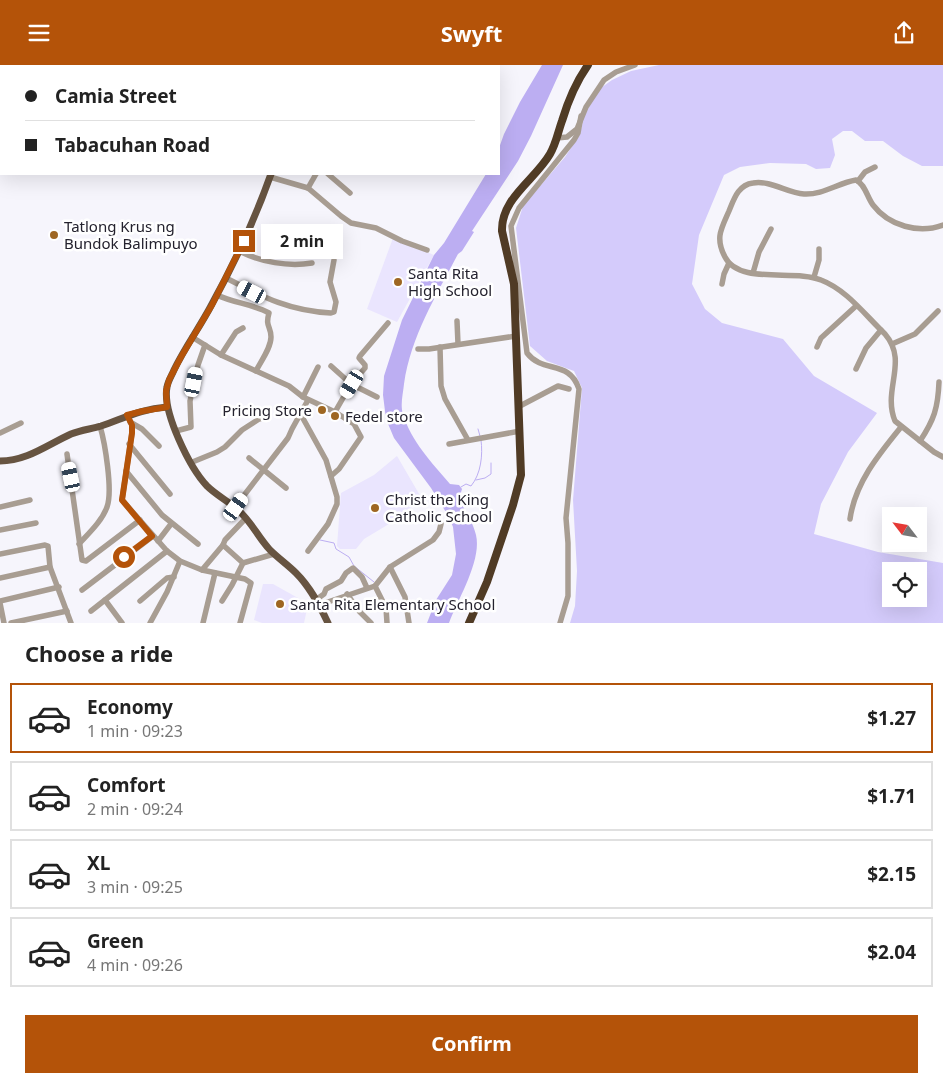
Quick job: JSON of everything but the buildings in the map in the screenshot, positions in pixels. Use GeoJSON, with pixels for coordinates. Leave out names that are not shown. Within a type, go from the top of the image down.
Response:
{"type":"FeatureCollection","features":[{"type":"Feature","properties":{"kind":"highway"},"geometry":{"type":"LineString","coordinates":[[469,623],[487,582],[519,487],[522,463],[518,407],[514,283],[501,222],[504,211],[511,201],[549,155],[557,138],[571,95],[588,65]]}},
{"type":"Feature","properties":{"kind":"main road"},"geometry":{"type":"LineString","coordinates":[[271,175],[249,231],[226,279],[192,337],[167,386],[167,407],[190,463],[207,486],[236,507],[274,554],[296,573],[318,602],[328,623]]}},
{"type":"Feature","properties":{"kind":"main road"},"geometry":{"type":"LineString","coordinates":[[0,461],[25,458],[74,433],[128,418],[149,409],[167,407]]}},
{"type":"Feature","properties":{"kind":"street"},"geometry":{"type":"LineString","coordinates":[[557,138],[564,138],[573,132],[574,126],[604,80],[616,72],[635,65]]}},
{"type":"Feature","properties":{"kind":"street"},"geometry":{"type":"LineString","coordinates":[[560,623],[568,596],[566,518],[579,389],[577,381],[569,373],[536,362],[527,353],[511,226],[518,208],[566,151],[578,133],[580,119]]}},
{"type":"Feature","properties":{"kind":"street"},"geometry":{"type":"LineString","coordinates":[[858,181],[864,173],[875,167]]}},
{"type":"Feature","properties":{"kind":"street"},"geometry":{"type":"LineString","coordinates":[[271,175],[308,188],[351,223],[380,229],[402,241],[427,250]]}},
{"type":"Feature","properties":{"kind":"street"},"geometry":{"type":"LineString","coordinates":[[308,188],[315,175]]}},
{"type":"Feature","properties":{"kind":"street"},"geometry":{"type":"LineString","coordinates":[[329,175],[350,193]]}},
{"type":"Feature","properties":{"kind":"street"},"geometry":{"type":"LineString","coordinates":[[943,225],[925,229],[913,229],[902,225],[880,213],[858,181],[850,181],[834,188],[807,195],[767,183],[753,183],[746,185],[736,195],[719,236],[721,250],[729,263],[743,272],[814,277],[834,286],[881,330],[892,344],[895,353],[896,360],[891,404],[895,421],[943,457]]}},
{"type":"Feature","properties":{"kind":"street"},"geometry":{"type":"LineString","coordinates":[[753,273],[758,252],[771,229]]}},
{"type":"Feature","properties":{"kind":"street"},"geometry":{"type":"LineString","coordinates":[[814,277],[819,260],[819,249]]}},
{"type":"Feature","properties":{"kind":"street"},"geometry":{"type":"LineString","coordinates":[[239,251],[288,265],[312,263]]}},
{"type":"Feature","properties":{"kind":"street"},"geometry":{"type":"LineString","coordinates":[[226,279],[283,305],[312,312],[334,313],[336,298],[330,282],[334,260]]}},
{"type":"Feature","properties":{"kind":"street"},"geometry":{"type":"LineString","coordinates":[[722,284],[724,273],[729,263]]}},
{"type":"Feature","properties":{"kind":"street"},"geometry":{"type":"LineString","coordinates":[[217,295],[228,301],[234,301],[269,313],[266,321],[271,334],[270,343],[256,371]]}},
{"type":"Feature","properties":{"kind":"street"},"geometry":{"type":"LineString","coordinates":[[817,347],[821,338],[856,306]]}},
{"type":"Feature","properties":{"kind":"street"},"geometry":{"type":"LineString","coordinates":[[892,344],[915,334],[938,311]]}},
{"type":"Feature","properties":{"kind":"street"},"geometry":{"type":"LineString","coordinates":[[457,321],[458,345]]}},
{"type":"Feature","properties":{"kind":"street"},"geometry":{"type":"LineString","coordinates":[[334,412],[365,368],[365,365],[359,359],[360,356],[388,323]]}},
{"type":"Feature","properties":{"kind":"street"},"geometry":{"type":"LineString","coordinates":[[221,355],[236,332],[243,328]]}},
{"type":"Feature","properties":{"kind":"street"},"geometry":{"type":"LineString","coordinates":[[856,369],[866,349],[881,330]]}},
{"type":"Feature","properties":{"kind":"street"},"geometry":{"type":"LineString","coordinates":[[418,349],[516,336]]}},
{"type":"Feature","properties":{"kind":"street"},"geometry":{"type":"LineString","coordinates":[[192,337],[221,355],[289,386],[306,398],[354,424],[361,437],[339,469],[331,476]]}},
{"type":"Feature","properties":{"kind":"street"},"geometry":{"type":"LineString","coordinates":[[176,431],[191,427],[190,401],[198,365],[205,345]]}},
{"type":"Feature","properties":{"kind":"street"},"geometry":{"type":"LineString","coordinates":[[440,347],[441,386],[445,399],[468,440]]}},
{"type":"Feature","properties":{"kind":"street"},"geometry":{"type":"LineString","coordinates":[[331,366],[352,384],[377,397]]}},
{"type":"Feature","properties":{"kind":"street"},"geometry":{"type":"LineString","coordinates":[[236,507],[288,438],[318,367]]}},
{"type":"Feature","properties":{"kind":"street"},"geometry":{"type":"LineString","coordinates":[[920,441],[937,410],[939,382]]}},
{"type":"Feature","properties":{"kind":"street"},"geometry":{"type":"LineString","coordinates":[[518,407],[558,387],[569,389]]}},
{"type":"Feature","properties":{"kind":"street"},"geometry":{"type":"LineString","coordinates":[[300,413],[326,460],[337,505],[328,523],[308,551]]}},
{"type":"Feature","properties":{"kind":"street"},"geometry":{"type":"LineString","coordinates":[[190,463],[217,452],[225,447],[242,430],[259,419],[268,417]]}},
{"type":"Feature","properties":{"kind":"street"},"geometry":{"type":"LineString","coordinates":[[128,418],[132,433],[122,500],[152,536],[180,561],[202,570],[236,577],[251,583],[240,623]]}},
{"type":"Feature","properties":{"kind":"street"},"geometry":{"type":"LineString","coordinates":[[128,418],[159,446]]}},
{"type":"Feature","properties":{"kind":"street"},"geometry":{"type":"LineString","coordinates":[[0,433],[21,423]]}},
{"type":"Feature","properties":{"kind":"street"},"geometry":{"type":"LineString","coordinates":[[79,544],[96,525],[108,506],[106,453],[100,426]]}},
{"type":"Feature","properties":{"kind":"street"},"geometry":{"type":"LineString","coordinates":[[850,519],[852,506],[868,472],[877,457],[901,427]]}},
{"type":"Feature","properties":{"kind":"street"},"geometry":{"type":"LineString","coordinates":[[449,444],[520,431]]}},
{"type":"Feature","properties":{"kind":"street"},"geometry":{"type":"LineString","coordinates":[[129,444],[170,494]]}},
{"type":"Feature","properties":{"kind":"street"},"geometry":{"type":"LineString","coordinates":[[67,454],[82,560],[86,561],[140,520]]}},
{"type":"Feature","properties":{"kind":"street"},"geometry":{"type":"LineString","coordinates":[[249,458],[286,488]]}},
{"type":"Feature","properties":{"kind":"street"},"geometry":{"type":"LineString","coordinates":[[126,471],[171,524],[198,544]]}},
{"type":"Feature","properties":{"kind":"street"},"geometry":{"type":"LineString","coordinates":[[0,507],[30,500]]}},
{"type":"Feature","properties":{"kind":"street"},"geometry":{"type":"LineString","coordinates":[[202,570],[225,540],[246,518]]}},
{"type":"Feature","properties":{"kind":"street"},"geometry":{"type":"LineString","coordinates":[[0,530],[36,523]]}},
{"type":"Feature","properties":{"kind":"street"},"geometry":{"type":"LineString","coordinates":[[158,541],[171,524]]}},
{"type":"Feature","properties":{"kind":"street"},"geometry":{"type":"LineString","coordinates":[[318,602],[375,586],[390,567],[437,537],[441,524]]}},
{"type":"Feature","properties":{"kind":"street"},"geometry":{"type":"LineString","coordinates":[[82,589],[152,536]]}},
{"type":"Feature","properties":{"kind":"street"},"geometry":{"type":"LineString","coordinates":[[0,553],[45,545],[48,547],[50,567],[71,623]]}},
{"type":"Feature","properties":{"kind":"street"},"geometry":{"type":"LineString","coordinates":[[223,545],[243,563]]}},
{"type":"Feature","properties":{"kind":"street"},"geometry":{"type":"LineString","coordinates":[[91,611],[167,551]]}},
{"type":"Feature","properties":{"kind":"street"},"geometry":{"type":"LineString","coordinates":[[222,601],[243,563],[274,554]]}},
{"type":"Feature","properties":{"kind":"street"},"geometry":{"type":"LineString","coordinates":[[150,623],[167,593],[180,561]]}},
{"type":"Feature","properties":{"kind":"street"},"geometry":{"type":"LineString","coordinates":[[0,578],[50,567]]}},
{"type":"Feature","properties":{"kind":"street"},"geometry":{"type":"LineString","coordinates":[[390,567],[405,597],[409,623]]}},
{"type":"Feature","properties":{"kind":"street"},"geometry":{"type":"LineString","coordinates":[[318,602],[326,589],[341,581],[346,573],[353,568],[362,577],[367,588]]}},
{"type":"Feature","properties":{"kind":"street"},"geometry":{"type":"LineString","coordinates":[[202,623],[215,573]]}},
{"type":"Feature","properties":{"kind":"street"},"geometry":{"type":"LineString","coordinates":[[140,601],[167,578],[174,577]]}},
{"type":"Feature","properties":{"kind":"street"},"geometry":{"type":"LineString","coordinates":[[375,586],[386,608],[387,623]]}},
{"type":"Feature","properties":{"kind":"street"},"geometry":{"type":"LineString","coordinates":[[4,623],[0,602],[59,587]]}},
{"type":"Feature","properties":{"kind":"street"},"geometry":{"type":"LineString","coordinates":[[347,594],[371,623]]}},
{"type":"Feature","properties":{"kind":"street"},"geometry":{"type":"LineString","coordinates":[[105,601],[122,623]]}},
{"type":"Feature","properties":{"kind":"street"},"geometry":{"type":"LineString","coordinates":[[11,623],[67,611]]}},
{"type":"Feature","properties":{"kind":"shaded area"},"geometry":{"type":"Polygon","coordinates":[[[542,65],[563,65],[518,161],[472,231],[474,232],[462,251],[458,254],[433,301],[418,333],[407,366],[402,411],[407,424],[411,433],[436,468],[450,484],[459,485],[462,489],[459,499],[473,526],[477,545],[472,568],[449,623],[427,623],[436,600],[452,575],[456,554],[453,527],[431,488],[394,438],[386,419],[383,395],[384,376],[402,320],[434,255],[444,243],[485,175],[500,175],[500,145],[520,102],[542,65]]]}},
{"type":"Feature","properties":{"kind":"shaded area"},"geometry":{"type":"Polygon","coordinates":[[[659,65],[943,65],[943,166],[922,166],[903,156],[883,141],[865,141],[852,131],[843,131],[832,139],[835,155],[830,168],[816,169],[806,164],[770,163],[740,167],[724,175],[699,235],[692,284],[705,309],[722,323],[783,339],[814,376],[877,413],[848,452],[821,504],[814,534],[882,553],[943,563],[943,623],[570,623],[575,606],[577,571],[573,500],[582,388],[574,371],[547,361],[530,346],[516,228],[523,206],[565,157],[580,134],[584,116],[598,90],[612,80],[631,71],[659,65]]]}},
{"type":"Feature","properties":{"kind":"shaded area","name":"Santa Rita High School"},"geometry":{"type":"Polygon","coordinates":[[[393,238],[434,255],[397,322],[367,309],[393,238]]]}},
{"type":"Feature","properties":{"kind":"shaded area","name":"Christ the King Catholic School"},"geometry":{"type":"Polygon","coordinates":[[[397,456],[422,499],[399,518],[364,539],[356,549],[340,549],[337,546],[341,493],[374,475],[397,456]]]}},
{"type":"Feature","properties":{"kind":"shaded area","name":"Santa Rita Elementary School"},"geometry":{"type":"Polygon","coordinates":[[[263,584],[273,584],[298,598],[307,609],[304,623],[262,623],[254,620],[263,584]]]}},
{"type":"Feature","properties":{"kind":"waterway"},"geometry":{"type":"LineString","coordinates":[[478,429],[480,436]]}},
{"type":"Feature","properties":{"kind":"waterway"},"geometry":{"type":"LineString","coordinates":[[461,487],[466,484],[471,486],[477,476],[482,452],[481,440]]}},
{"type":"Feature","properties":{"kind":"waterway"},"geometry":{"type":"LineString","coordinates":[[476,480],[491,474],[491,463]]}},
{"type":"Feature","properties":{"kind":"waterway"},"geometry":{"type":"LineString","coordinates":[[320,540],[334,543],[336,549],[349,557],[354,566],[374,582]]}},
{"type":"Feature","properties":{"kind":"place","name":"Tatlong Krus ng Bundok Balimpuyo"},"geometry":{"type":"Point","coordinates":[54,235]}},
{"type":"Feature","properties":{"kind":"place","name":"Santa Rita High School"},"geometry":{"type":"Point","coordinates":[398,282]}},
{"type":"Feature","properties":{"kind":"place","name":"Pricing Store"},"geometry":{"type":"Point","coordinates":[322,410]}},
{"type":"Feature","properties":{"kind":"place","name":"Fedel store"},"geometry":{"type":"Point","coordinates":[335,416]}},
{"type":"Feature","properties":{"kind":"place","name":"Christ the King Catholic School"},"geometry":{"type":"Point","coordinates":[375,508]}},
{"type":"Feature","properties":{"kind":"place","name":"Santa Rita Elementary School"},"geometry":{"type":"Point","coordinates":[280,604]}},
{"type":"Feature","properties":{"kind":"route"},"geometry":{"type":"LineString","coordinates":[[124,557],[152,536],[122,500],[132,433],[132,425],[127,415],[167,407],[166,391],[169,380],[212,305],[244,241]]}}]}
